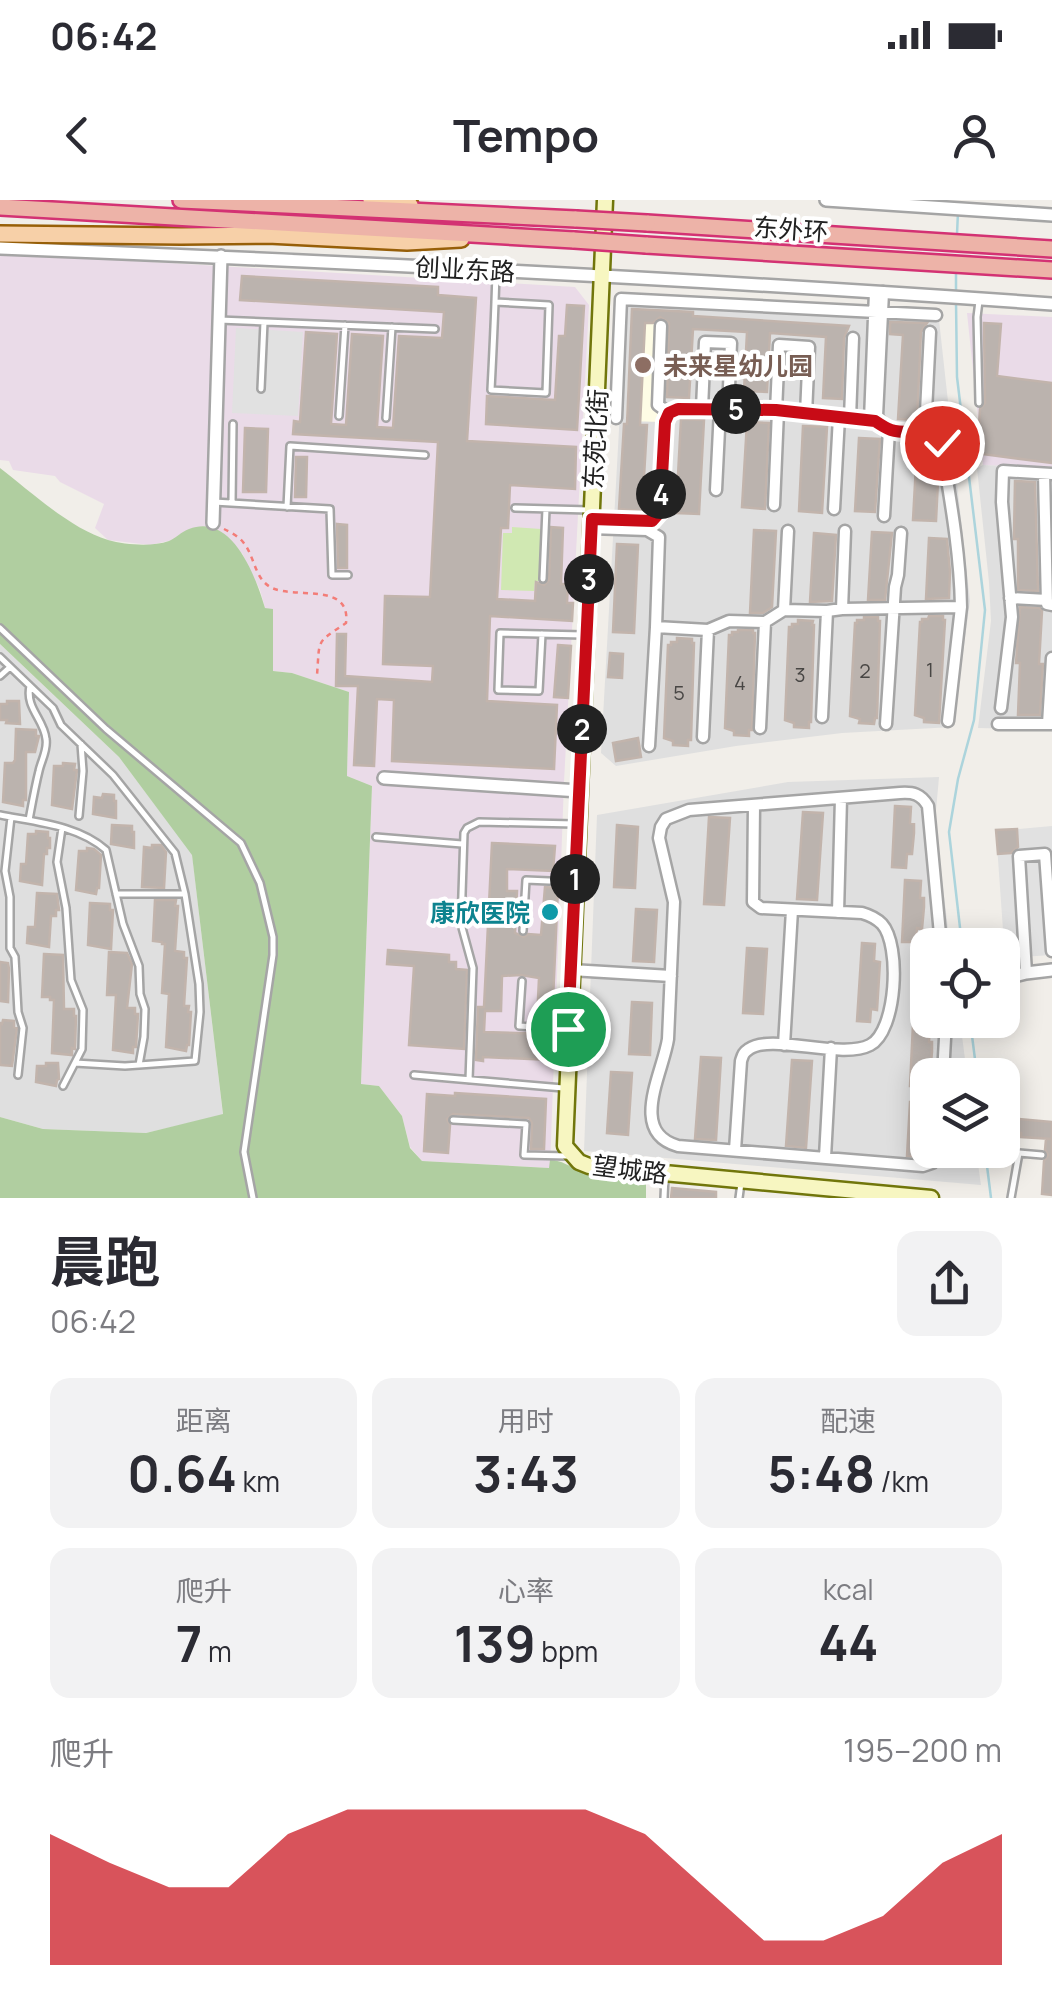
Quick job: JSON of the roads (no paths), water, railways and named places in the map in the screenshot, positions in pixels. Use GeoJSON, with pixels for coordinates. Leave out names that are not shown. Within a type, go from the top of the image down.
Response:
{"type":"FeatureCollection","features":[{"type":"Feature","properties":{"kind":"highway"},"geometry":{"type":"LineString","coordinates":[[181,200],[509,216]]}},
{"type":"Feature","properties":{"kind":"highway"},"geometry":{"type":"LineString","coordinates":[[0,207],[508,237]]}},
{"type":"Feature","properties":{"kind":"highway","name":"东外环"},"geometry":{"type":"LineString","coordinates":[[509,216],[1052,250]]}},
{"type":"Feature","properties":{"kind":"highway","name":"东外环"},"geometry":{"type":"LineString","coordinates":[[508,237],[1052,270]]}},
{"type":"Feature","properties":{"kind":"main road"},"geometry":{"type":"LineString","coordinates":[[371,200],[509,216]]}},
{"type":"Feature","properties":{"kind":"main road","name":"东苑北街"},"geometry":{"type":"LineString","coordinates":[[572,1155],[565,1146],[564,1134],[605,200]]}},
{"type":"Feature","properties":{"kind":"main road"},"geometry":{"type":"LineString","coordinates":[[0,234],[268,235],[407,242],[508,237]]}},
{"type":"Feature","properties":{"kind":"main road","name":"望城路"},"geometry":{"type":"LineString","coordinates":[[572,1155],[589,1166],[931,1198]]}},
{"type":"Feature","properties":{"kind":"street"},"geometry":{"type":"LineString","coordinates":[[826,200],[928,203],[1052,215]]}},
{"type":"Feature","properties":{"kind":"street","name":"创业东路"},"geometry":{"type":"LineString","coordinates":[[0,248],[496,270],[978,299]]}},
{"type":"Feature","properties":{"kind":"street"},"geometry":{"type":"LineString","coordinates":[[214,523],[221,256]]}},
{"type":"Feature","properties":{"kind":"street"},"geometry":{"type":"LineString","coordinates":[[874,421],[879,292]]}},
{"type":"Feature","properties":{"kind":"street"},"geometry":{"type":"LineString","coordinates":[[602,298],[936,315]]}},
{"type":"Feature","properties":{"kind":"street"},"geometry":{"type":"LineString","coordinates":[[616,418],[621,299]]}},
{"type":"Feature","properties":{"kind":"street"},"geometry":{"type":"LineString","coordinates":[[978,299],[1052,304]]}},
{"type":"Feature","properties":{"kind":"street"},"geometry":{"type":"LineString","coordinates":[[661,326],[658,405],[669,413]]}},
{"type":"Feature","properties":{"kind":"street"},"geometry":{"type":"LineString","coordinates":[[925,432],[930,332]]}},
{"type":"Feature","properties":{"kind":"street"},"geometry":{"type":"LineString","coordinates":[[834,509],[854,338]]}},
{"type":"Feature","properties":{"kind":"street"},"geometry":{"type":"LineString","coordinates":[[702,408],[704,342],[732,343],[716,490]]}},
{"type":"Feature","properties":{"kind":"street"},"geometry":{"type":"LineString","coordinates":[[774,505],[779,345],[809,347],[806,414]]}},
{"type":"Feature","properties":{"kind":"street"},"geometry":{"type":"LineString","coordinates":[[649,746],[665,422],[669,413],[678,409],[777,411],[874,421],[889,430],[938,436],[956,536],[961,607],[948,721]]}},
{"type":"Feature","properties":{"kind":"street"},"geometry":{"type":"LineString","coordinates":[[884,516],[889,430]]}},
{"type":"Feature","properties":{"kind":"street"},"geometry":{"type":"LineString","coordinates":[[1001,708],[1011,634],[1003,471],[1048,474],[1049,602],[1010,598]]}},
{"type":"Feature","properties":{"kind":"street"},"geometry":{"type":"LineString","coordinates":[[592,519],[652,521],[660,512]]}},
{"type":"Feature","properties":{"kind":"street"},"geometry":{"type":"LineString","coordinates":[[592,519],[647,530],[658,538]]}},
{"type":"Feature","properties":{"kind":"street"},"geometry":{"type":"LineString","coordinates":[[784,610],[788,531]]}},
{"type":"Feature","properties":{"kind":"street"},"geometry":{"type":"LineString","coordinates":[[842,609],[846,531]]}},
{"type":"Feature","properties":{"kind":"street"},"geometry":{"type":"LineString","coordinates":[[886,724],[901,533]]}},
{"type":"Feature","properties":{"kind":"street"},"geometry":{"type":"LineString","coordinates":[[656,627],[708,630],[729,621],[765,622],[784,610],[961,607]]}},
{"type":"Feature","properties":{"kind":"street"},"geometry":{"type":"LineString","coordinates":[[822,717],[828,612]]}},
{"type":"Feature","properties":{"kind":"street"},"geometry":{"type":"LineString","coordinates":[[760,728],[765,622]]}},
{"type":"Feature","properties":{"kind":"street"},"geometry":{"type":"LineString","coordinates":[[702,736],[708,630]]}},
{"type":"Feature","properties":{"kind":"street"},"geometry":{"type":"LineString","coordinates":[[998,724],[1050,724],[1052,658]]}},
{"type":"Feature","properties":{"kind":"street"},"geometry":{"type":"LineString","coordinates":[[384,778],[407,775],[579,791]]}},
{"type":"Feature","properties":{"kind":"street"},"geometry":{"type":"LineString","coordinates":[[910,1165],[671,1144],[656,1133],[651,1122],[654,1091],[668,1038],[674,902],[660,850],[660,827],[666,819],[681,812],[909,792],[924,798],[928,806],[939,928]]}},
{"type":"Feature","properties":{"kind":"street"},"geometry":{"type":"LineString","coordinates":[[838,912],[842,798]]}},
{"type":"Feature","properties":{"kind":"street"},"geometry":{"type":"LineString","coordinates":[[735,1150],[743,1054],[753,1046],[856,1049],[872,1044],[880,1038],[888,1020],[892,991],[892,943],[883,924],[870,916],[761,908],[753,902],[754,805]]}},
{"type":"Feature","properties":{"kind":"street"},"geometry":{"type":"LineString","coordinates":[[1026,973],[1018,856],[1045,854],[1052,951]]}},
{"type":"Feature","properties":{"kind":"street"},"geometry":{"type":"LineString","coordinates":[[784,1045],[792,910]]}},
{"type":"Feature","properties":{"kind":"street"},"geometry":{"type":"LineString","coordinates":[[571,970],[671,976]]}},
{"type":"Feature","properties":{"kind":"street"},"geometry":{"type":"LineString","coordinates":[[1020,974],[1052,970]]}},
{"type":"Feature","properties":{"kind":"street"},"geometry":{"type":"LineString","coordinates":[[825,1157],[832,1048]]}},
{"type":"Feature","properties":{"kind":"lane"},"geometry":{"type":"LineString","coordinates":[[495,302],[549,306],[546,393],[491,390],[496,270]]}},
{"type":"Feature","properties":{"kind":"lane"},"geometry":{"type":"LineString","coordinates":[[978,299],[979,403]]}},
{"type":"Feature","properties":{"kind":"lane"},"geometry":{"type":"LineString","coordinates":[[219,320],[435,329]]}},
{"type":"Feature","properties":{"kind":"lane"},"geometry":{"type":"LineString","coordinates":[[261,390],[264,322]]}},
{"type":"Feature","properties":{"kind":"lane"},"geometry":{"type":"LineString","coordinates":[[339,416],[345,325]]}},
{"type":"Feature","properties":{"kind":"lane"},"geometry":{"type":"LineString","coordinates":[[386,418],[392,327]]}},
{"type":"Feature","properties":{"kind":"lane"},"geometry":{"type":"LineString","coordinates":[[232,503],[233,424]]}},
{"type":"Feature","properties":{"kind":"lane"},"geometry":{"type":"LineString","coordinates":[[287,506],[290,446],[425,454]]}},
{"type":"Feature","properties":{"kind":"lane"},"geometry":{"type":"LineString","coordinates":[[214,502],[330,509],[332,574],[348,575]]}},
{"type":"Feature","properties":{"kind":"lane"},"geometry":{"type":"LineString","coordinates":[[515,508],[546,509],[592,519]]}},
{"type":"Feature","properties":{"kind":"lane"},"geometry":{"type":"LineString","coordinates":[[544,579],[546,509]]}},
{"type":"Feature","properties":{"kind":"lane"},"geometry":{"type":"LineString","coordinates":[[0,628],[106,729],[241,843],[260,883],[274,936],[244,1152],[253,1198]]}},
{"type":"Feature","properties":{"kind":"lane"},"geometry":{"type":"LineString","coordinates":[[542,634],[540,691],[498,690],[500,633],[542,634],[586,636]]}},
{"type":"Feature","properties":{"kind":"lane"},"geometry":{"type":"LineString","coordinates":[[0,658],[53,708],[61,725],[114,775],[175,853],[185,894],[199,984],[195,1061],[139,1065],[74,1063]]}},
{"type":"Feature","properties":{"kind":"lane"},"geometry":{"type":"LineString","coordinates":[[0,676],[10,666]]}},
{"type":"Feature","properties":{"kind":"lane"},"geometry":{"type":"LineString","coordinates":[[29,820],[46,750],[46,737],[28,695],[30,686]]}},
{"type":"Feature","properties":{"kind":"lane"},"geometry":{"type":"LineString","coordinates":[[79,816],[81,744]]}},
{"type":"Feature","properties":{"kind":"lane"},"geometry":{"type":"LineString","coordinates":[[0,815],[62,828],[97,842],[106,850],[123,924],[140,966],[144,1038],[139,1065]]}},
{"type":"Feature","properties":{"kind":"lane"},"geometry":{"type":"LineString","coordinates":[[11,817],[5,871],[10,897],[10,948],[15,957],[18,1012],[23,1028],[18,1074]]}},
{"type":"Feature","properties":{"kind":"lane"},"geometry":{"type":"LineString","coordinates":[[469,1080],[474,968],[461,924],[464,833],[479,822],[578,824]]}},
{"type":"Feature","properties":{"kind":"lane"},"geometry":{"type":"LineString","coordinates":[[62,828],[57,862],[66,908],[70,980],[84,1010],[82,1048],[63,1086]]}},
{"type":"Feature","properties":{"kind":"lane"},"geometry":{"type":"LineString","coordinates":[[376,837],[462,844]]}},
{"type":"Feature","properties":{"kind":"lane"},"geometry":{"type":"LineString","coordinates":[[523,931],[526,880],[575,882]]}},
{"type":"Feature","properties":{"kind":"lane"},"geometry":{"type":"LineString","coordinates":[[116,894],[185,894]]}},
{"type":"Feature","properties":{"kind":"lane"},"geometry":{"type":"LineString","coordinates":[[522,981],[519,1026],[568,1029]]}},
{"type":"Feature","properties":{"kind":"lane"},"geometry":{"type":"LineString","coordinates":[[414,1075],[566,1088]]}},
{"type":"Feature","properties":{"kind":"lane"},"geometry":{"type":"LineString","coordinates":[[453,1120],[526,1124],[524,1155],[572,1155]]}},
{"type":"Feature","properties":{"kind":"lane"},"geometry":{"type":"LineString","coordinates":[[1010,1198],[1018,1153],[1042,1155]]}},
{"type":"Feature","properties":{"kind":"lane"},"geometry":{"type":"LineString","coordinates":[[664,1198],[665,1173]]}},
{"type":"Feature","properties":{"kind":"lane"},"geometry":{"type":"LineString","coordinates":[[739,1198],[741,1180]]}},
{"type":"Feature","properties":{"kind":"waterway"},"geometry":{"type":"LineString","coordinates":[[957,234],[958,212]]}},
{"type":"Feature","properties":{"kind":"waterway"},"geometry":{"type":"LineString","coordinates":[[956,272],[956,294]]}},
{"type":"Feature","properties":{"kind":"waterway"},"geometry":{"type":"LineString","coordinates":[[956,302],[957,377],[985,610],[974,720],[949,832],[960,928]]}},
{"type":"Feature","properties":{"kind":"waterway"},"geometry":{"type":"LineString","coordinates":[[972,1038],[975,1058]]}},
{"type":"Feature","properties":{"kind":"waterway"},"geometry":{"type":"LineString","coordinates":[[987,1168],[991,1198]]}},
{"type":"Feature","properties":{"kind":"place","name":"未来星幼儿园"},"geometry":{"type":"Point","coordinates":[643,365]}},
{"type":"Feature","properties":{"kind":"place","name":"康欣医院"},"geometry":{"type":"Point","coordinates":[550,912]}}]}
